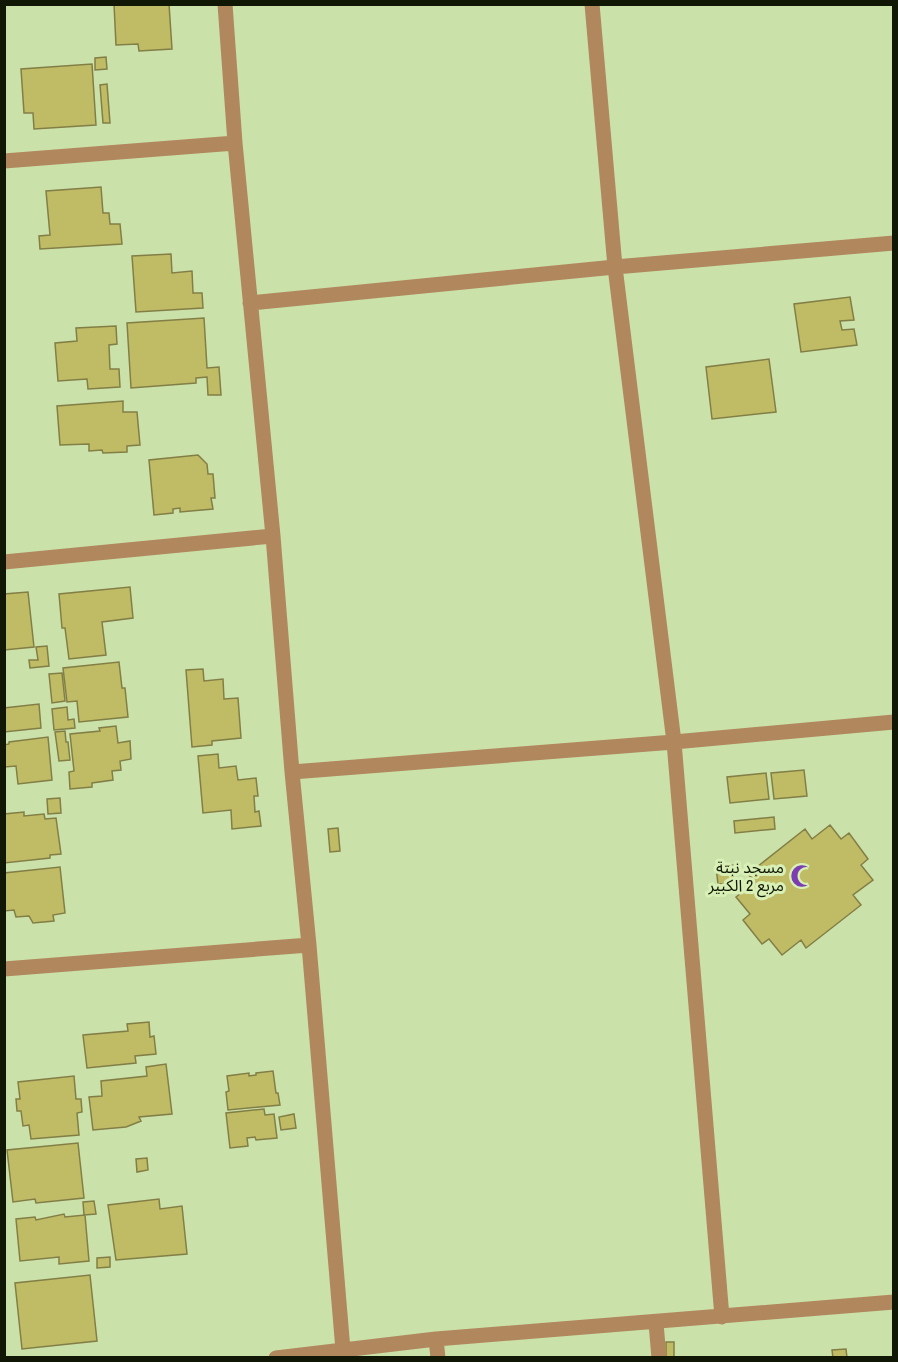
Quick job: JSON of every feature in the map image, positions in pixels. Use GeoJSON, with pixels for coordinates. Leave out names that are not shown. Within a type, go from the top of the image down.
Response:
{"type":"FeatureCollection","features":[{"type":"Feature","properties":{"kind":"street"},"geometry":{"type":"LineString","coordinates":[[225,4],[235,143],[273,536],[343,1350]]}},
{"type":"Feature","properties":{"kind":"street"},"geometry":{"type":"LineString","coordinates":[[592,4],[615,267],[674,742],[722,1317]]}},
{"type":"Feature","properties":{"kind":"street"},"geometry":{"type":"LineString","coordinates":[[4,161],[235,143]]}},
{"type":"Feature","properties":{"kind":"street"},"geometry":{"type":"LineString","coordinates":[[250,303],[615,267],[894,243]]}},
{"type":"Feature","properties":{"kind":"street"},"geometry":{"type":"LineString","coordinates":[[4,562],[273,536]]}},
{"type":"Feature","properties":{"kind":"street"},"geometry":{"type":"LineString","coordinates":[[292,772],[894,722]]}},
{"type":"Feature","properties":{"kind":"street"},"geometry":{"type":"LineString","coordinates":[[4,969],[309,945]]}},
{"type":"Feature","properties":{"kind":"street"},"geometry":{"type":"LineString","coordinates":[[276,1358],[436,1339],[894,1302]]}},
{"type":"Feature","properties":{"kind":"street"},"geometry":{"type":"LineString","coordinates":[[656,1323],[659,1358]]}},
{"type":"Feature","properties":{"kind":"street"},"geometry":{"type":"LineString","coordinates":[[436,1339],[438,1358]]}},
{"type":"Feature","properties":{"kind":"building"},"geometry":{"type":"Polygon","coordinates":[[[114,4],[169,4],[172,49],[139,51],[138,44],[116,45],[114,4]]]}},
{"type":"Feature","properties":{"kind":"building"},"geometry":{"type":"Polygon","coordinates":[[[106,57],[107,69],[95,70],[95,58],[106,57]]]}},
{"type":"Feature","properties":{"kind":"building"},"geometry":{"type":"Polygon","coordinates":[[[92,64],[96,125],[34,129],[33,113],[24,113],[21,69],[92,64]]]}},
{"type":"Feature","properties":{"kind":"building"},"geometry":{"type":"Polygon","coordinates":[[[107,84],[110,123],[103,123],[100,85],[107,84]]]}},
{"type":"Feature","properties":{"kind":"building"},"geometry":{"type":"Polygon","coordinates":[[[101,187],[103,213],[109,213],[110,224],[120,224],[122,244],[40,249],[39,236],[50,235],[46,191],[101,187]]]}},
{"type":"Feature","properties":{"kind":"building"},"geometry":{"type":"Polygon","coordinates":[[[171,254],[172,273],[192,271],[193,293],[202,293],[203,308],[136,312],[132,256],[171,254]]]}},
{"type":"Feature","properties":{"kind":"building"},"geometry":{"type":"Polygon","coordinates":[[[850,297],[854,320],[840,321],[842,330],[854,329],[857,345],[801,352],[794,304],[850,297]]]}},
{"type":"Feature","properties":{"kind":"building"},"geometry":{"type":"Polygon","coordinates":[[[204,318],[207,368],[219,367],[221,395],[208,395],[207,377],[196,378],[196,383],[131,388],[127,323],[204,318]]]}},
{"type":"Feature","properties":{"kind":"building"},"geometry":{"type":"Polygon","coordinates":[[[116,326],[117,344],[109,345],[110,369],[119,369],[120,387],[88,389],[87,379],[58,381],[55,343],[77,341],[76,328],[116,326]]]}},
{"type":"Feature","properties":{"kind":"building"},"geometry":{"type":"Polygon","coordinates":[[[769,359],[776,412],[712,419],[706,367],[769,359]]]}},
{"type":"Feature","properties":{"kind":"building"},"geometry":{"type":"Polygon","coordinates":[[[123,401],[123,412],[137,412],[140,445],[127,446],[127,452],[103,453],[102,450],[89,451],[89,444],[60,445],[57,406],[123,401]]]}},
{"type":"Feature","properties":{"kind":"building"},"geometry":{"type":"Polygon","coordinates":[[[198,455],[207,464],[208,474],[213,474],[215,498],[211,498],[213,509],[180,512],[180,508],[173,509],[173,513],[154,515],[149,460],[198,455]]]}},
{"type":"Feature","properties":{"kind":"building"},"geometry":{"type":"Polygon","coordinates":[[[130,587],[133,618],[102,622],[106,655],[69,659],[65,628],[62,628],[59,594],[130,587]]]}},
{"type":"Feature","properties":{"kind":"building"},"geometry":{"type":"Polygon","coordinates":[[[28,592],[34,647],[4,650],[4,594],[28,592]]]}},
{"type":"Feature","properties":{"kind":"building"},"geometry":{"type":"Polygon","coordinates":[[[47,646],[49,666],[30,668],[29,660],[38,660],[36,647],[47,646]]]}},
{"type":"Feature","properties":{"kind":"building"},"geometry":{"type":"Polygon","coordinates":[[[119,662],[128,717],[79,722],[77,701],[67,702],[63,668],[119,662]]]}},
{"type":"Feature","properties":{"kind":"building"},"geometry":{"type":"Polygon","coordinates":[[[203,669],[204,681],[223,679],[224,699],[238,698],[241,738],[212,741],[212,745],[192,747],[186,670],[203,669]]]}},
{"type":"Feature","properties":{"kind":"building"},"geometry":{"type":"Polygon","coordinates":[[[62,673],[65,701],[52,703],[49,674],[62,673]]]}},
{"type":"Feature","properties":{"kind":"building"},"geometry":{"type":"Polygon","coordinates":[[[39,704],[41,728],[4,732],[4,708],[39,704]]]}},
{"type":"Feature","properties":{"kind":"building"},"geometry":{"type":"Polygon","coordinates":[[[67,707],[68,720],[74,719],[75,728],[54,730],[52,709],[67,707]]]}},
{"type":"Feature","properties":{"kind":"building"},"geometry":{"type":"Polygon","coordinates":[[[116,726],[118,743],[130,741],[131,759],[120,761],[121,770],[112,771],[113,780],[92,783],[92,787],[70,789],[69,772],[74,771],[70,734],[100,731],[99,728],[116,726]]]}},
{"type":"Feature","properties":{"kind":"building"},"geometry":{"type":"Polygon","coordinates":[[[65,731],[70,760],[59,761],[55,732],[65,731]]]}},
{"type":"Feature","properties":{"kind":"building"},"geometry":{"type":"Polygon","coordinates":[[[48,737],[52,780],[18,784],[16,766],[4,767],[4,745],[9,742],[48,737]]]}},
{"type":"Feature","properties":{"kind":"building"},"geometry":{"type":"Polygon","coordinates":[[[218,754],[219,768],[236,766],[238,780],[256,778],[258,796],[254,796],[255,812],[259,811],[261,826],[232,829],[231,810],[203,813],[198,756],[218,754]]]}},
{"type":"Feature","properties":{"kind":"building"},"geometry":{"type":"Polygon","coordinates":[[[804,770],[807,796],[774,799],[771,773],[804,770]]]}},
{"type":"Feature","properties":{"kind":"building"},"geometry":{"type":"Polygon","coordinates":[[[766,773],[769,799],[730,803],[727,777],[766,773]]]}},
{"type":"Feature","properties":{"kind":"building"},"geometry":{"type":"Polygon","coordinates":[[[60,798],[61,813],[48,814],[47,799],[60,798]]]}},
{"type":"Feature","properties":{"kind":"building"},"geometry":{"type":"Polygon","coordinates":[[[24,812],[24,816],[44,814],[45,819],[56,818],[61,854],[50,855],[50,858],[4,863],[4,814],[24,812]]]}},
{"type":"Feature","properties":{"kind":"building"},"geometry":{"type":"Polygon","coordinates":[[[774,817],[775,829],[735,833],[734,821],[774,817]]]}},
{"type":"Feature","properties":{"kind":"building"},"geometry":{"type":"Polygon","coordinates":[[[830,825],[841,839],[849,833],[868,859],[861,865],[873,880],[853,895],[861,905],[806,948],[801,940],[782,955],[769,939],[762,944],[743,920],[750,914],[736,897],[755,882],[748,874],[805,829],[812,839],[830,825]]]}},
{"type":"Feature","properties":{"kind":"building"},"geometry":{"type":"Polygon","coordinates":[[[338,828],[340,851],[330,852],[328,829],[338,828]]]}},
{"type":"Feature","properties":{"kind":"building"},"geometry":{"type":"Polygon","coordinates":[[[733,865],[735,883],[718,884],[716,867],[733,865]]]}},
{"type":"Feature","properties":{"kind":"building"},"geometry":{"type":"Polygon","coordinates":[[[60,867],[65,913],[53,915],[54,921],[33,923],[29,916],[16,917],[14,910],[4,911],[4,873],[60,867]]]}},
{"type":"Feature","properties":{"kind":"building"},"geometry":{"type":"Polygon","coordinates":[[[149,1022],[150,1037],[154,1036],[156,1054],[135,1056],[136,1063],[87,1068],[83,1035],[128,1031],[127,1024],[149,1022]]]}},
{"type":"Feature","properties":{"kind":"building"},"geometry":{"type":"Polygon","coordinates":[[[166,1064],[172,1114],[139,1117],[141,1121],[126,1127],[93,1130],[89,1097],[102,1096],[101,1081],[147,1076],[146,1067],[166,1064]]]}},
{"type":"Feature","properties":{"kind":"building"},"geometry":{"type":"Polygon","coordinates":[[[273,1071],[280,1105],[228,1110],[227,1076],[249,1073],[249,1076],[273,1071]]]}},
{"type":"Feature","properties":{"kind":"building"},"geometry":{"type":"Polygon","coordinates":[[[74,1076],[76,1099],[81,1099],[82,1112],[77,1113],[79,1135],[31,1139],[29,1125],[23,1126],[21,1111],[17,1111],[16,1099],[20,1099],[18,1082],[74,1076]]]}},
{"type":"Feature","properties":{"kind":"building"},"geometry":{"type":"Polygon","coordinates":[[[264,1109],[265,1115],[274,1114],[277,1138],[256,1140],[255,1137],[247,1138],[248,1146],[230,1148],[226,1113],[264,1109]]]}},
{"type":"Feature","properties":{"kind":"building"},"geometry":{"type":"Polygon","coordinates":[[[294,1114],[296,1128],[281,1130],[279,1117],[294,1114]]]}},
{"type":"Feature","properties":{"kind":"building"},"geometry":{"type":"Polygon","coordinates":[[[78,1143],[84,1198],[36,1203],[35,1199],[13,1202],[7,1150],[78,1143]]]}},
{"type":"Feature","properties":{"kind":"building"},"geometry":{"type":"Polygon","coordinates":[[[147,1158],[148,1170],[137,1172],[136,1159],[147,1158]]]}},
{"type":"Feature","properties":{"kind":"building"},"geometry":{"type":"Polygon","coordinates":[[[159,1199],[160,1209],[182,1206],[187,1254],[116,1260],[108,1205],[159,1199]]]}},
{"type":"Feature","properties":{"kind":"building"},"geometry":{"type":"Polygon","coordinates":[[[94,1201],[96,1214],[84,1215],[83,1202],[94,1201]]]}},
{"type":"Feature","properties":{"kind":"building"},"geometry":{"type":"Polygon","coordinates":[[[64,1214],[65,1217],[85,1215],[89,1261],[59,1264],[59,1257],[20,1261],[16,1219],[35,1217],[36,1220],[64,1214]]]}},
{"type":"Feature","properties":{"kind":"building"},"geometry":{"type":"Polygon","coordinates":[[[110,1257],[110,1267],[97,1268],[97,1258],[110,1257]]]}},
{"type":"Feature","properties":{"kind":"building"},"geometry":{"type":"Polygon","coordinates":[[[90,1275],[97,1341],[22,1349],[15,1283],[90,1275]]]}},
{"type":"Feature","properties":{"kind":"building"},"geometry":{"type":"Polygon","coordinates":[[[666,1342],[674,1342],[674,1358],[666,1358],[666,1342]]]}},
{"type":"Feature","properties":{"kind":"building"},"geometry":{"type":"Polygon","coordinates":[[[846,1349],[847,1358],[833,1358],[832,1350],[846,1349]]]}},
{"type":"Feature","properties":{"kind":"place","name":"مسجد نبتة مربع 2 الكبير"},"geometry":{"type":"Point","coordinates":[802,876]}}]}
